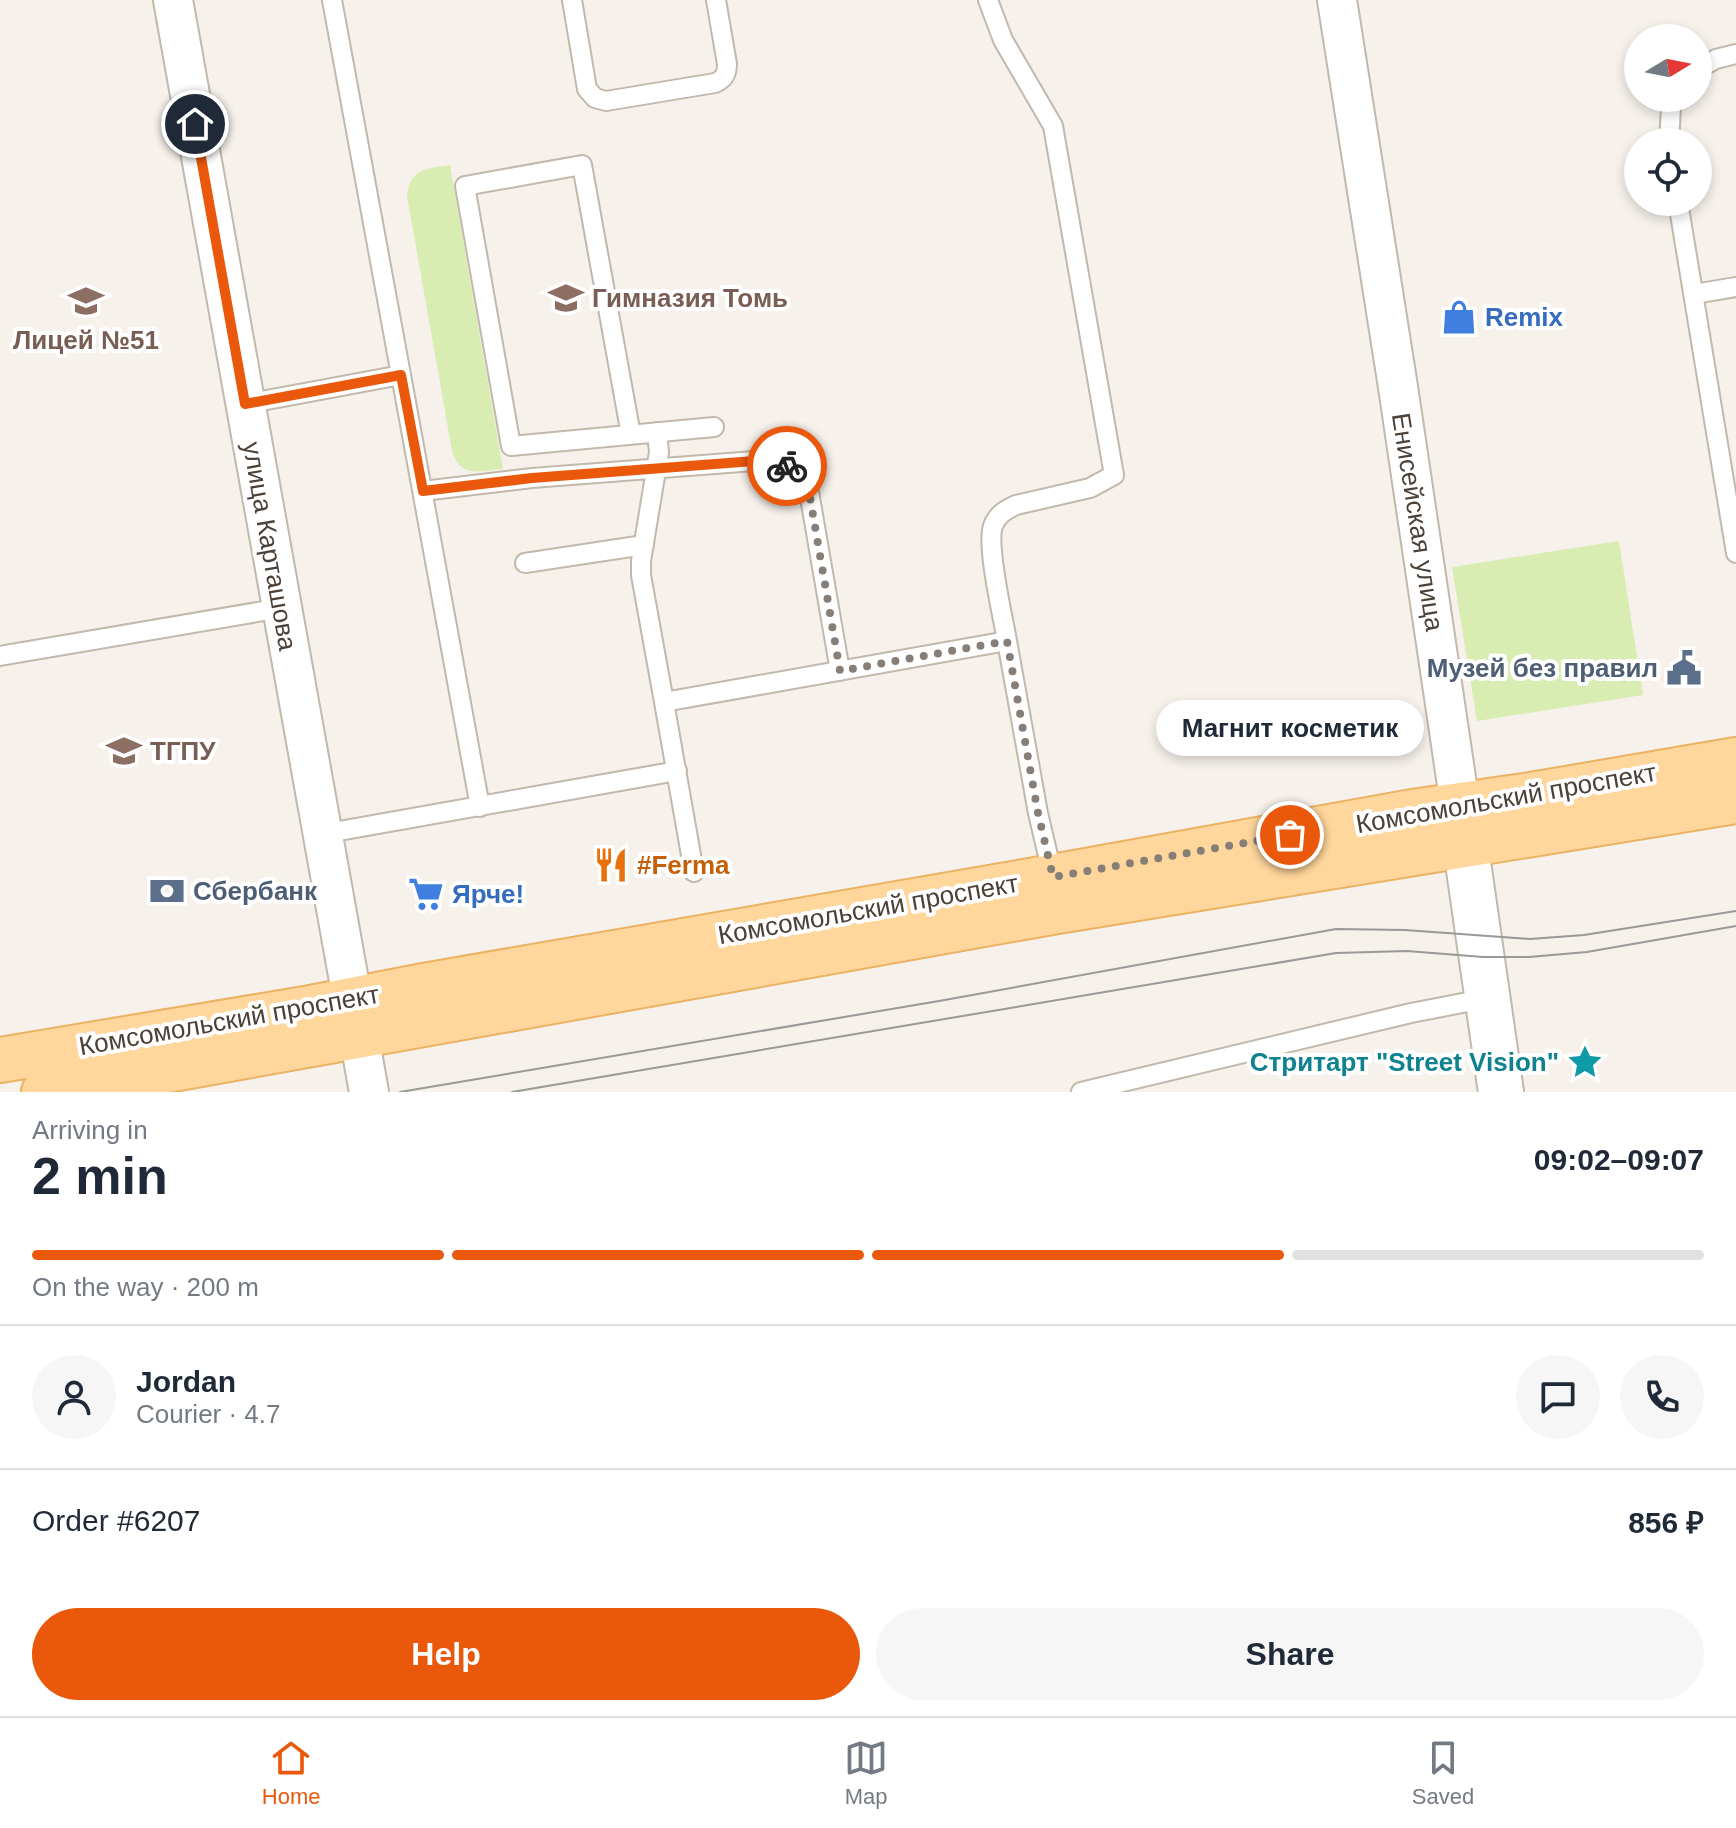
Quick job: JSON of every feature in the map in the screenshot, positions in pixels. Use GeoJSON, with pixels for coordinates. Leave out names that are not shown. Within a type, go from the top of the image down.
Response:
{"type":"FeatureCollection","features":[{"type":"Feature","properties":{"kind":"main road","name":"Комсомольский проспект"},"geometry":{"type":"LineString","coordinates":[[0,1060],[355,1018],[1042,913],[1463,825],[1736,760]]}},
{"type":"Feature","properties":{"kind":"main road","name":"Комсомольский проспект"},"geometry":{"type":"LineString","coordinates":[[44,1092],[355,1018],[438,983],[1053,877],[1463,825],[1736,801]]}},
{"type":"Feature","properties":{"kind":"street","name":"улица Карташова"},"geometry":{"type":"LineString","coordinates":[[173,0],[369,1092]]}},
{"type":"Feature","properties":{"kind":"street","name":"Енисейская улица"},"geometry":{"type":"LineString","coordinates":[[1337,0],[1405,434],[1501,1092]]}},
{"type":"Feature","properties":{"kind":"lane"},"geometry":{"type":"LineString","coordinates":[[332,0],[480,807]]}},
{"type":"Feature","properties":{"kind":"lane"},"geometry":{"type":"LineString","coordinates":[[572,0],[587,89],[595,98],[606,101],[715,83],[724,78],[727,64],[716,0]]}},
{"type":"Feature","properties":{"kind":"lane"},"geometry":{"type":"LineString","coordinates":[[988,0],[1003,40],[1053,126],[1114,475],[1090,488],[1016,505],[998,517],[993,525],[991,546],[1007,641],[1038,813],[1053,877]]}},
{"type":"Feature","properties":{"kind":"lane"},"geometry":{"type":"LineString","coordinates":[[1712,61],[1736,54]]}},
{"type":"Feature","properties":{"kind":"lane"},"geometry":{"type":"LineString","coordinates":[[631,435],[582,165],[465,186],[511,446],[631,435],[657,432],[714,427]]}},
{"type":"Feature","properties":{"kind":"lane"},"geometry":{"type":"LineString","coordinates":[[1680,216],[1736,553]]}},
{"type":"Feature","properties":{"kind":"lane"},"geometry":{"type":"LineString","coordinates":[[1694,294],[1736,287]]}},
{"type":"Feature","properties":{"kind":"lane"},"geometry":{"type":"LineString","coordinates":[[245,404],[401,375]]}},
{"type":"Feature","properties":{"kind":"lane"},"geometry":{"type":"LineString","coordinates":[[657,432],[659,452],[641,575],[694,872]]}},
{"type":"Feature","properties":{"kind":"lane"},"geometry":{"type":"LineString","coordinates":[[423,491],[532,478],[767,460],[782,463],[795,470],[808,486],[840,671]]}},
{"type":"Feature","properties":{"kind":"lane"},"geometry":{"type":"LineString","coordinates":[[525,563],[644,545]]}},
{"type":"Feature","properties":{"kind":"lane"},"geometry":{"type":"LineString","coordinates":[[0,656],[281,608]]}},
{"type":"Feature","properties":{"kind":"lane"},"geometry":{"type":"LineString","coordinates":[[664,702],[1007,641]]}},
{"type":"Feature","properties":{"kind":"lane"},"geometry":{"type":"LineString","coordinates":[[322,834],[677,771]]}},
{"type":"Feature","properties":{"kind":"lane"},"geometry":{"type":"LineString","coordinates":[[1081,1092],[1411,1013],[1488,998]]}},
{"type":"Feature","properties":{"kind":"green space"},"geometry":{"type":"Polygon","coordinates":[[[450,165],[503,469],[466,470],[460,466],[452,451],[407,196],[416,175],[427,169],[450,165]]]}},
{"type":"Feature","properties":{"kind":"green space"},"geometry":{"type":"Polygon","coordinates":[[[1619,541],[1643,695],[1477,721],[1452,567],[1619,541]]]}},
{"type":"Feature","properties":{"kind":"tram line"},"geometry":{"type":"LineString","coordinates":[[400,1092],[939,1001],[1336,929],[1405,930],[1530,939],[1584,935],[1736,911]]}},
{"type":"Feature","properties":{"kind":"tram line"},"geometry":{"type":"LineString","coordinates":[[512,1092],[1336,953],[1407,951],[1529,957],[1587,952],[1736,926]]}},
{"type":"Feature","properties":{"kind":"way so far"},"geometry":{"type":"LineString","coordinates":[[787,466],[795,470],[808,486],[840,671],[1007,641],[1038,813],[1053,877],[1290,835]]}},
{"type":"Feature","properties":{"kind":"place","name":"Гимназия Томь"},"geometry":{"type":"Point","coordinates":[566,298]}},
{"type":"Feature","properties":{"kind":"place","name":"Лицей №51"},"geometry":{"type":"Point","coordinates":[86,301]}},
{"type":"Feature","properties":{"kind":"place","name":"Remix"},"geometry":{"type":"Point","coordinates":[1459,317]}},
{"type":"Feature","properties":{"kind":"place","name":"Музей без правил"},"geometry":{"type":"Point","coordinates":[1684,668]}},
{"type":"Feature","properties":{"kind":"place","name":"ТГПУ"},"geometry":{"type":"Point","coordinates":[124,751]}},
{"type":"Feature","properties":{"kind":"place","name":"Магнит косметик"},"geometry":{"type":"Point","coordinates":[1290,835]}},
{"type":"Feature","properties":{"kind":"place","name":"#Ferma"},"geometry":{"type":"Point","coordinates":[611,865]}},
{"type":"Feature","properties":{"kind":"place","name":"Сбербанк"},"geometry":{"type":"Point","coordinates":[167,891]}},
{"type":"Feature","properties":{"kind":"place","name":"Ярче!"},"geometry":{"type":"Point","coordinates":[426,894]}},
{"type":"Feature","properties":{"kind":"place","name":"Стритарт \"Street Vision\""},"geometry":{"type":"Point","coordinates":[1585,1062]}},
{"type":"Feature","properties":{"kind":"route"},"geometry":{"type":"LineString","coordinates":[[195,124],[245,404],[401,375],[423,491],[532,478],[767,460],[787,466]]}}]}
